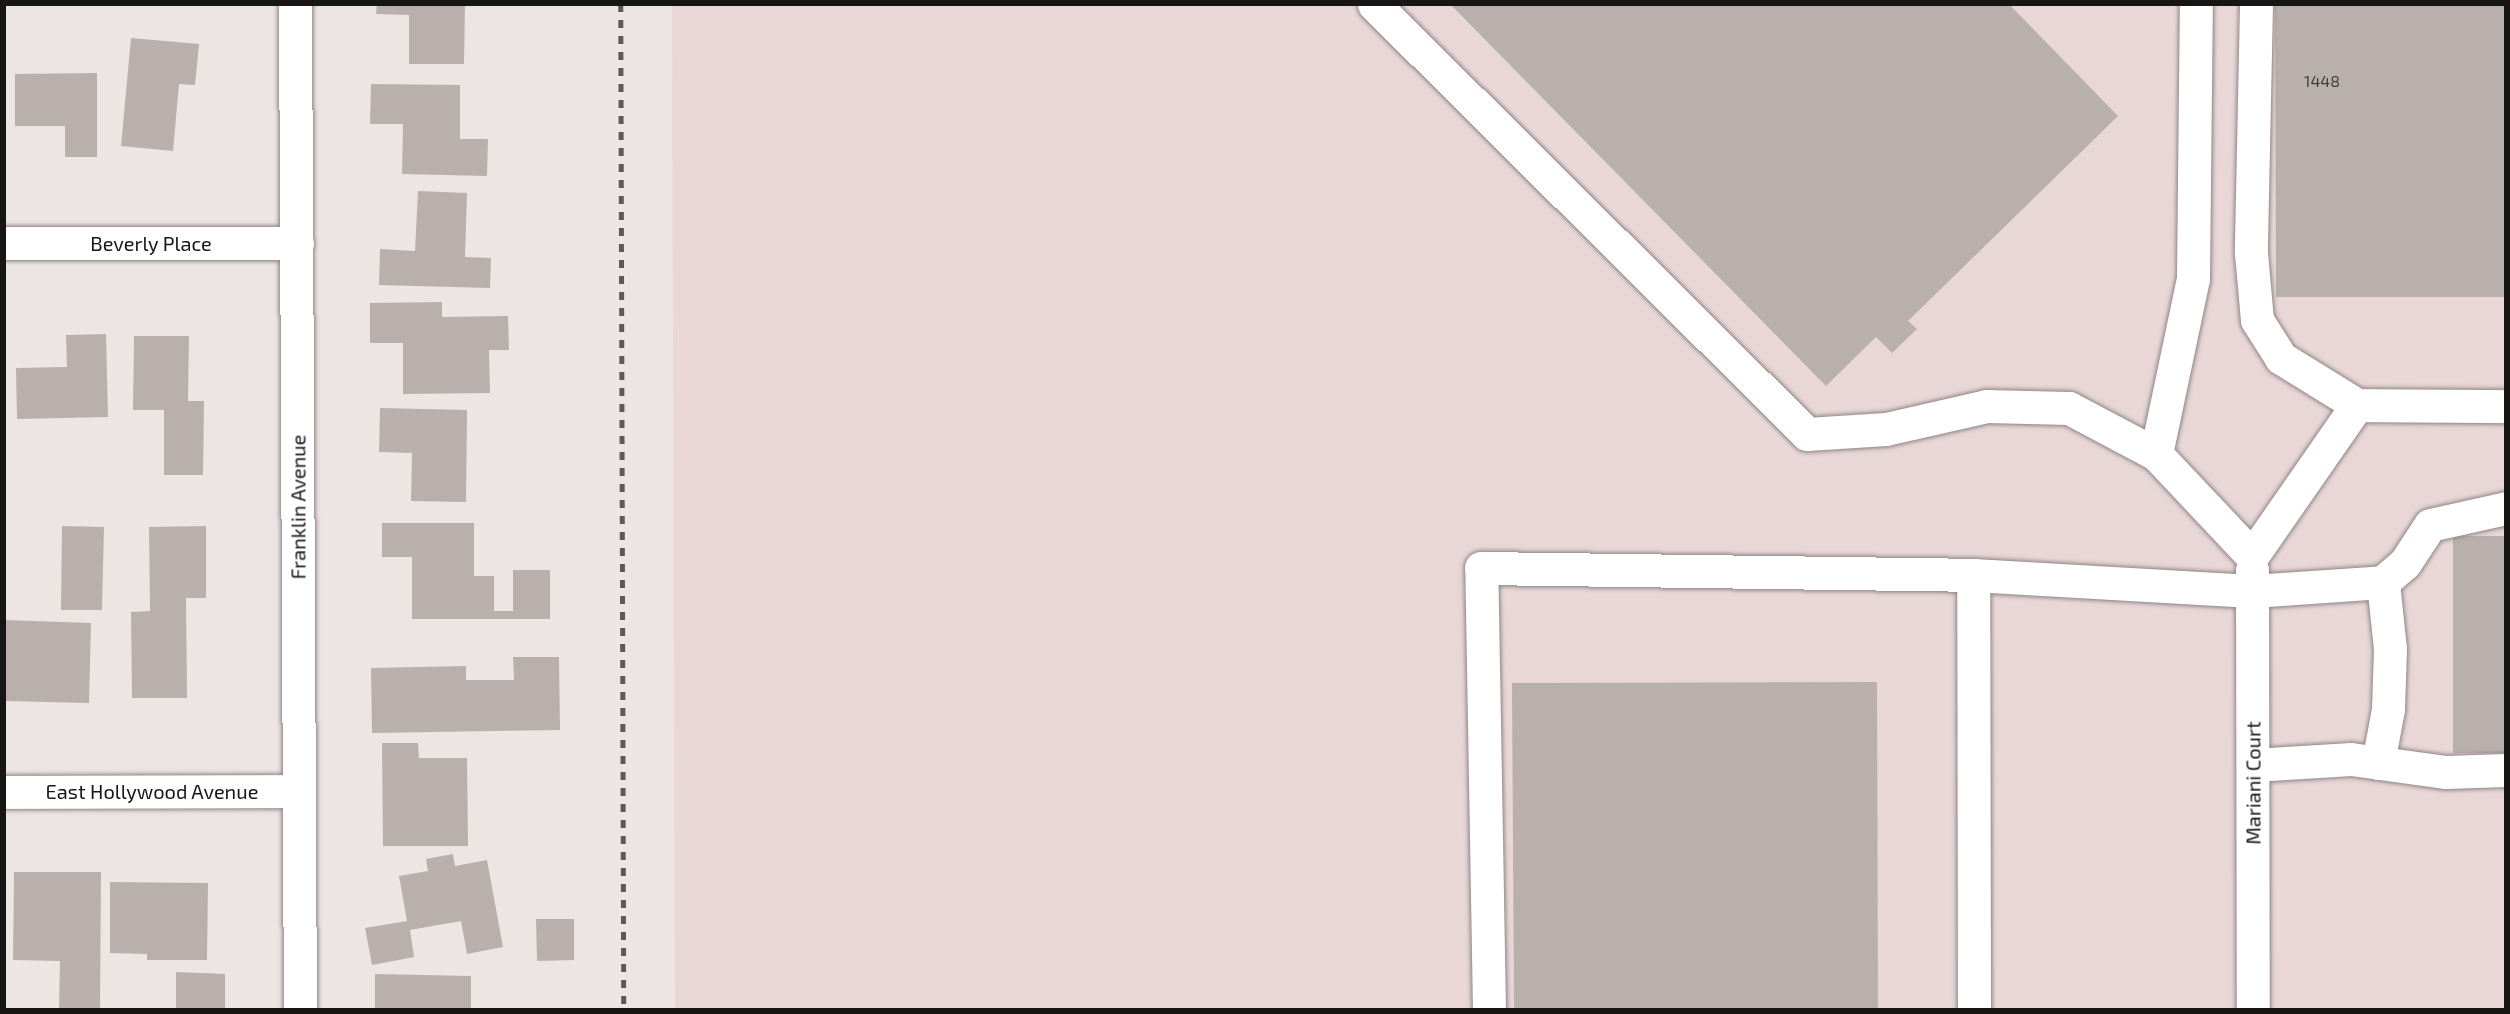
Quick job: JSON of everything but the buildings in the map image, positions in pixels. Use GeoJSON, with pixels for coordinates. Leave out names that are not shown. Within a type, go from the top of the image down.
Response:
{"type":"FeatureCollection","features":[{"type":"Feature","properties":{"kind":"street","name":"Franklin Avenue"},"geometry":{"type":"LineString","coordinates":[[295,4],[300,1010]]}},
{"type":"Feature","properties":{"kind":"street"},"geometry":{"type":"LineString","coordinates":[[1374,4],[1807,434],[1886,429],[1987,406],[2069,408],[2156,454],[2252,556],[2357,405]]}},
{"type":"Feature","properties":{"kind":"street"},"geometry":{"type":"LineString","coordinates":[[2156,454],[2193,278],[2196,4]]}},
{"type":"Feature","properties":{"kind":"street"},"geometry":{"type":"LineString","coordinates":[[2256,4],[2251,253],[2257,320],[2281,358],[2357,405],[2505,406]]}},
{"type":"Feature","properties":{"kind":"street","name":"Beverly Place"},"geometry":{"type":"LineString","coordinates":[[4,243],[297,243]]}},
{"type":"Feature","properties":{"kind":"street"},"geometry":{"type":"LineString","coordinates":[[1489,1010],[1481,568],[1973,575],[2252,591],[2383,582],[2405,563],[2430,525],[2505,508]]}},
{"type":"Feature","properties":{"kind":"street","name":"Mariani Court"},"geometry":{"type":"LineString","coordinates":[[2252,556],[2253,1010]]}},
{"type":"Feature","properties":{"kind":"street"},"geometry":{"type":"LineString","coordinates":[[1973,575],[1974,1010]]}},
{"type":"Feature","properties":{"kind":"street"},"geometry":{"type":"LineString","coordinates":[[2378,763],[2388,709],[2390,649],[2383,582]]}},
{"type":"Feature","properties":{"kind":"street"},"geometry":{"type":"LineString","coordinates":[[2253,765],[2351,759],[2446,772],[2505,770]]}},
{"type":"Feature","properties":{"kind":"street","name":"East Hollywood Avenue"},"geometry":{"type":"LineString","coordinates":[[4,792],[299,791]]}},
{"type":"Feature","properties":{"kind":"shaded area"},"geometry":{"type":"Polygon","coordinates":[[[672,5],[2505,5],[2505,1009],[675,1009],[672,5]]]}},
{"type":"Feature","properties":{"kind":"railway"},"geometry":{"type":"LineString","coordinates":[[621,4],[624,1010]]}}]}
